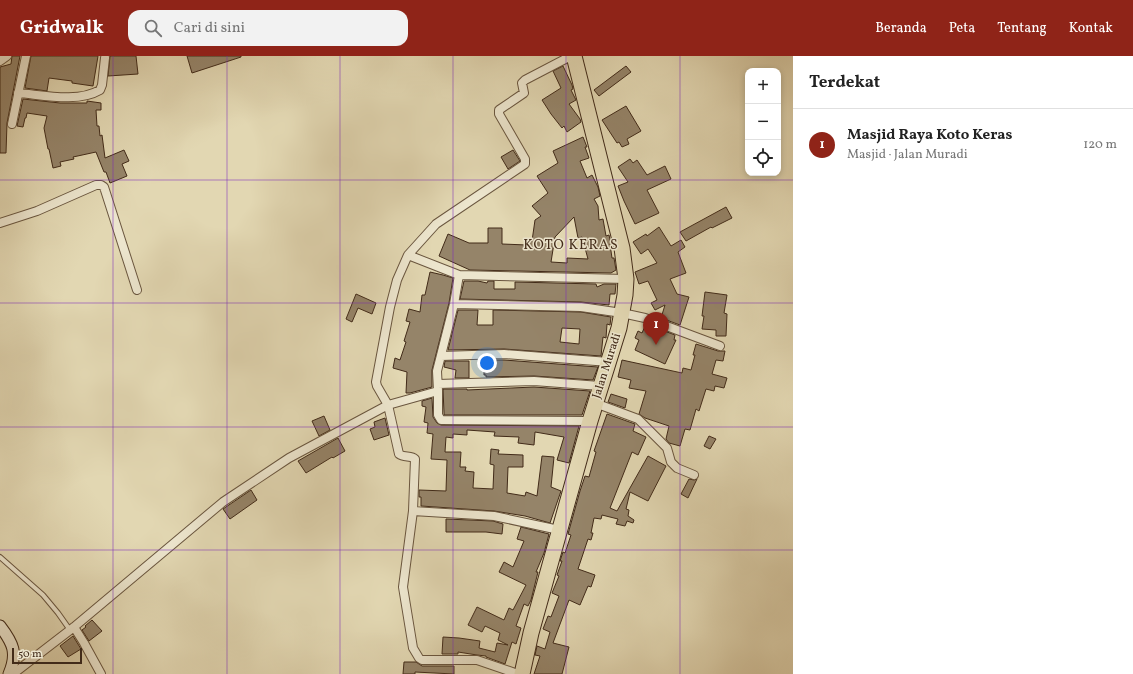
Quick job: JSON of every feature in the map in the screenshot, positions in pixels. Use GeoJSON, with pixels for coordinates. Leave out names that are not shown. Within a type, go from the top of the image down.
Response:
{"type":"FeatureCollection","features":[{"type":"Feature","properties":{"kind":"highway","name":"Jalan Muradi"},"geometry":{"type":"LineString","coordinates":[[522,674],[531,633],[559,530],[600,386],[618,334],[625,295],[626,279],[622,248],[572,56]]}},
{"type":"Feature","properties":{"kind":"street"},"geometry":{"type":"LineString","coordinates":[[0,61],[7,56]]}},
{"type":"Feature","properties":{"kind":"street"},"geometry":{"type":"LineString","coordinates":[[12,124],[26,56]]}},
{"type":"Feature","properties":{"kind":"street"},"geometry":{"type":"LineString","coordinates":[[518,674],[476,660],[422,660],[413,648],[403,587],[413,510],[415,459],[413,457],[399,454],[388,405],[376,382],[390,307],[398,280],[408,255],[436,224],[525,164],[524,159],[499,114],[499,110],[524,93],[522,83],[525,80],[572,56]]}},
{"type":"Feature","properties":{"kind":"street"},"geometry":{"type":"LineString","coordinates":[[18,94],[79,97],[96,93],[100,90],[102,85],[105,58]]}},
{"type":"Feature","properties":{"kind":"street"},"geometry":{"type":"LineString","coordinates":[[0,224],[37,211],[96,185],[101,185],[104,187],[137,290]]}},
{"type":"Feature","properties":{"kind":"street"},"geometry":{"type":"LineString","coordinates":[[408,255],[460,275],[626,279]]}},
{"type":"Feature","properties":{"kind":"street"},"geometry":{"type":"LineString","coordinates":[[460,275],[437,372],[438,418],[440,420],[590,421]]}},
{"type":"Feature","properties":{"kind":"street"},"geometry":{"type":"LineString","coordinates":[[454,304],[581,307],[622,313],[645,318],[720,346]]}},
{"type":"Feature","properties":{"kind":"street"},"geometry":{"type":"LineString","coordinates":[[441,356],[504,354],[608,362]]}},
{"type":"Feature","properties":{"kind":"street"},"geometry":{"type":"LineString","coordinates":[[13,674],[72,629],[223,502],[289,458],[388,405],[438,387],[534,381],[600,386]]}},
{"type":"Feature","properties":{"kind":"street"},"geometry":{"type":"LineString","coordinates":[[595,403],[638,419],[667,448],[671,462],[677,468],[694,475]]}},
{"type":"Feature","properties":{"kind":"street"},"geometry":{"type":"LineString","coordinates":[[413,510],[494,516],[559,530]]}},
{"type":"Feature","properties":{"kind":"street"},"geometry":{"type":"LineString","coordinates":[[0,626],[10,640],[14,654],[9,674]]}},
{"type":"Feature","properties":{"kind":"street"},"geometry":{"type":"LineString","coordinates":[[72,629],[84,643],[101,674]]}},
{"type":"Feature","properties":{"kind":"lane"},"geometry":{"type":"LineString","coordinates":[[0,557],[43,594],[72,629]]}},
{"type":"Feature","properties":{"kind":"building"},"geometry":{"type":"Polygon","coordinates":[[[12,56],[20,56],[7,123],[6,153],[0,153],[0,67],[11,64],[12,56]]]}},
{"type":"Feature","properties":{"kind":"building"},"geometry":{"type":"Polygon","coordinates":[[[31,56],[98,56],[93,86],[49,78],[47,91],[25,88],[31,56]]]}},
{"type":"Feature","properties":{"kind":"building"},"geometry":{"type":"Polygon","coordinates":[[[110,56],[136,56],[138,74],[108,76],[110,56]]]}},
{"type":"Feature","properties":{"kind":"building"},"geometry":{"type":"Polygon","coordinates":[[[187,56],[241,56],[241,57],[192,73],[187,56]]]}},
{"type":"Feature","properties":{"kind":"building"},"geometry":{"type":"Polygon","coordinates":[[[563,66],[572,85],[573,89],[571,90],[576,100],[569,104],[581,122],[567,132],[564,126],[562,128],[551,114],[542,100],[561,88],[553,71],[563,66]]]}},
{"type":"Feature","properties":{"kind":"building"},"geometry":{"type":"Polygon","coordinates":[[[626,66],[631,72],[599,96],[594,90],[626,66]]]}},
{"type":"Feature","properties":{"kind":"building"},"geometry":{"type":"Polygon","coordinates":[[[23,99],[60,103],[87,103],[87,101],[101,103],[101,110],[96,110],[97,126],[99,126],[100,136],[102,135],[105,158],[124,150],[129,161],[122,164],[127,176],[110,183],[96,152],[73,157],[74,159],[60,162],[61,166],[53,168],[44,128],[47,116],[27,113],[23,127],[17,126],[23,99]]]}},
{"type":"Feature","properties":{"kind":"building"},"geometry":{"type":"Polygon","coordinates":[[[626,106],[641,131],[627,139],[629,144],[622,147],[619,142],[617,143],[602,120],[626,106]]]}},
{"type":"Feature","properties":{"kind":"building"},"geometry":{"type":"Polygon","coordinates":[[[583,137],[589,158],[580,161],[587,178],[592,175],[598,187],[600,196],[594,199],[598,206],[599,220],[603,219],[606,236],[609,235],[612,258],[614,258],[616,270],[611,273],[470,270],[439,256],[448,234],[469,243],[488,243],[488,228],[502,228],[502,244],[527,245],[527,241],[532,241],[535,220],[541,216],[532,206],[548,193],[537,176],[558,163],[553,151],[583,137]],[[574,217],[555,237],[551,262],[567,263],[567,258],[588,259],[582,237],[578,238],[574,217]]]}},
{"type":"Feature","properties":{"kind":"building"},"geometry":{"type":"Polygon","coordinates":[[[513,150],[520,161],[508,169],[501,157],[513,150]]]}},
{"type":"Feature","properties":{"kind":"building"},"geometry":{"type":"Polygon","coordinates":[[[630,159],[633,163],[637,160],[647,175],[665,166],[671,179],[647,190],[659,213],[635,224],[618,186],[628,182],[618,167],[630,159]]]}},
{"type":"Feature","properties":{"kind":"building"},"geometry":{"type":"Polygon","coordinates":[[[726,207],[732,218],[712,228],[711,227],[686,241],[680,232],[726,207]]]}},
{"type":"Feature","properties":{"kind":"building"},"geometry":{"type":"Polygon","coordinates":[[[659,227],[671,246],[681,240],[685,247],[678,252],[686,273],[670,279],[677,294],[689,297],[680,325],[661,318],[665,305],[655,310],[651,303],[657,300],[648,281],[639,284],[635,272],[657,263],[648,249],[641,254],[633,242],[646,234],[647,236],[659,227]]]}},
{"type":"Feature","properties":{"kind":"building"},"geometry":{"type":"Polygon","coordinates":[[[430,272],[453,278],[449,303],[432,370],[432,387],[406,393],[407,372],[393,368],[395,358],[400,360],[406,342],[404,341],[410,322],[406,321],[409,309],[420,312],[422,295],[425,295],[430,272]]]}},
{"type":"Feature","properties":{"kind":"building"},"geometry":{"type":"Polygon","coordinates":[[[464,281],[478,281],[487,283],[488,281],[494,281],[494,289],[515,289],[515,282],[596,284],[597,287],[604,284],[616,284],[615,294],[610,294],[609,305],[581,302],[460,299],[464,281]]]}},
{"type":"Feature","properties":{"kind":"building"},"geometry":{"type":"Polygon","coordinates":[[[705,292],[727,295],[724,313],[727,314],[726,336],[716,336],[716,330],[702,329],[705,292]]]}},
{"type":"Feature","properties":{"kind":"building"},"geometry":{"type":"Polygon","coordinates":[[[356,294],[376,303],[372,314],[358,308],[352,322],[346,319],[356,294]]]}},
{"type":"Feature","properties":{"kind":"building"},"geometry":{"type":"Polygon","coordinates":[[[458,310],[478,310],[477,325],[493,325],[493,310],[581,312],[611,317],[610,325],[607,324],[606,338],[603,337],[601,356],[504,349],[448,350],[458,310]],[[562,328],[560,342],[579,344],[580,329],[562,328]]]}},
{"type":"Feature","properties":{"kind":"building"},"geometry":{"type":"Polygon","coordinates":[[[646,324],[675,335],[674,340],[676,340],[665,364],[635,350],[639,340],[635,338],[638,331],[642,333],[646,324]]]}},
{"type":"Feature","properties":{"kind":"building"},"geometry":{"type":"Polygon","coordinates":[[[696,344],[718,351],[725,351],[723,361],[716,360],[712,374],[727,378],[724,388],[715,386],[714,391],[706,389],[699,411],[696,409],[690,430],[685,429],[680,446],[669,443],[666,439],[669,426],[645,418],[639,414],[646,391],[629,388],[631,380],[618,377],[622,360],[682,373],[683,368],[691,370],[696,344]]]}},
{"type":"Feature","properties":{"kind":"building"},"geometry":{"type":"Polygon","coordinates":[[[484,360],[504,360],[598,367],[593,380],[534,376],[486,377],[486,375],[484,375],[484,360]]]}},
{"type":"Feature","properties":{"kind":"building"},"geometry":{"type":"Polygon","coordinates":[[[445,361],[469,361],[469,378],[455,378],[456,370],[444,367],[445,361]]]}},
{"type":"Feature","properties":{"kind":"building"},"geometry":{"type":"Polygon","coordinates":[[[534,387],[590,391],[582,415],[444,415],[443,389],[467,390],[534,387]]]}},
{"type":"Feature","properties":{"kind":"building"},"geometry":{"type":"Polygon","coordinates":[[[611,394],[627,399],[625,408],[608,402],[611,394]]]}},
{"type":"Feature","properties":{"kind":"building"},"geometry":{"type":"Polygon","coordinates":[[[432,398],[433,417],[437,423],[441,425],[579,426],[569,463],[557,460],[564,437],[535,432],[534,445],[518,443],[519,437],[494,436],[495,432],[467,430],[467,435],[453,434],[453,438],[446,437],[445,452],[461,452],[460,467],[466,467],[465,471],[474,472],[473,488],[493,489],[494,465],[490,464],[491,449],[499,450],[498,454],[523,455],[523,467],[508,467],[507,493],[525,496],[526,492],[537,496],[542,456],[554,457],[551,487],[561,491],[550,523],[525,516],[494,511],[421,506],[419,490],[446,491],[447,460],[431,459],[433,434],[427,433],[428,423],[424,422],[426,407],[422,406],[422,401],[432,398]]]}},
{"type":"Feature","properties":{"kind":"building"},"geometry":{"type":"Polygon","coordinates":[[[607,414],[635,424],[633,431],[646,437],[638,455],[632,452],[610,508],[617,511],[648,456],[666,466],[648,501],[630,492],[626,509],[629,510],[628,516],[634,520],[633,523],[627,521],[625,526],[616,524],[618,519],[602,515],[601,519],[594,518],[591,540],[588,539],[578,569],[595,575],[591,587],[588,586],[580,605],[569,600],[553,643],[569,647],[562,674],[534,674],[540,656],[535,655],[537,646],[545,649],[550,632],[543,629],[548,616],[551,617],[559,596],[552,593],[559,576],[557,575],[562,561],[560,561],[563,552],[565,553],[571,535],[568,534],[580,491],[585,476],[589,477],[596,452],[594,451],[607,414]]]}},
{"type":"Feature","properties":{"kind":"building"},"geometry":{"type":"Polygon","coordinates":[[[324,416],[330,430],[319,436],[312,421],[324,416]]]}},
{"type":"Feature","properties":{"kind":"building"},"geometry":{"type":"Polygon","coordinates":[[[385,418],[389,435],[374,440],[370,429],[375,427],[374,422],[385,418]]]}},
{"type":"Feature","properties":{"kind":"building"},"geometry":{"type":"Polygon","coordinates":[[[709,436],[716,439],[710,449],[704,446],[709,436]]]}},
{"type":"Feature","properties":{"kind":"building"},"geometry":{"type":"Polygon","coordinates":[[[338,438],[345,451],[306,473],[298,461],[338,438]]]}},
{"type":"Feature","properties":{"kind":"building"},"geometry":{"type":"Polygon","coordinates":[[[689,479],[697,479],[688,498],[681,494],[689,479]]]}},
{"type":"Feature","properties":{"kind":"building"},"geometry":{"type":"Polygon","coordinates":[[[251,490],[257,500],[230,519],[223,509],[251,490]]]}},
{"type":"Feature","properties":{"kind":"building"},"geometry":{"type":"Polygon","coordinates":[[[446,519],[493,521],[503,524],[502,534],[486,532],[446,532],[446,519]]]}},
{"type":"Feature","properties":{"kind":"building"},"geometry":{"type":"Polygon","coordinates":[[[521,527],[549,534],[544,553],[536,572],[538,572],[531,600],[528,606],[524,604],[516,626],[521,628],[516,644],[512,642],[505,664],[486,656],[458,652],[458,654],[442,654],[443,637],[480,641],[479,648],[495,652],[497,643],[508,645],[498,640],[500,633],[485,626],[482,632],[468,625],[477,607],[504,620],[509,608],[513,610],[526,585],[499,572],[504,562],[513,567],[524,541],[517,539],[521,527]]]}},
{"type":"Feature","properties":{"kind":"building"},"geometry":{"type":"Polygon","coordinates":[[[92,620],[102,631],[89,641],[82,630],[92,620]]]}},
{"type":"Feature","properties":{"kind":"building"},"geometry":{"type":"Polygon","coordinates":[[[73,636],[81,649],[68,657],[60,646],[73,636]]]}},
{"type":"Feature","properties":{"kind":"building"},"geometry":{"type":"Polygon","coordinates":[[[404,662],[416,662],[422,666],[454,666],[454,674],[415,672],[415,674],[403,674],[404,662]]]}},
{"type":"Feature","properties":{"kind":"place","name":"Masjid Raya Koto Keras"},"geometry":{"type":"Point","coordinates":[656,345]}},
{"type":"Feature","properties":{"kind":"district","name":"KOTO KERAS"},"geometry":{"type":"Point","coordinates":[571,245]}}]}
